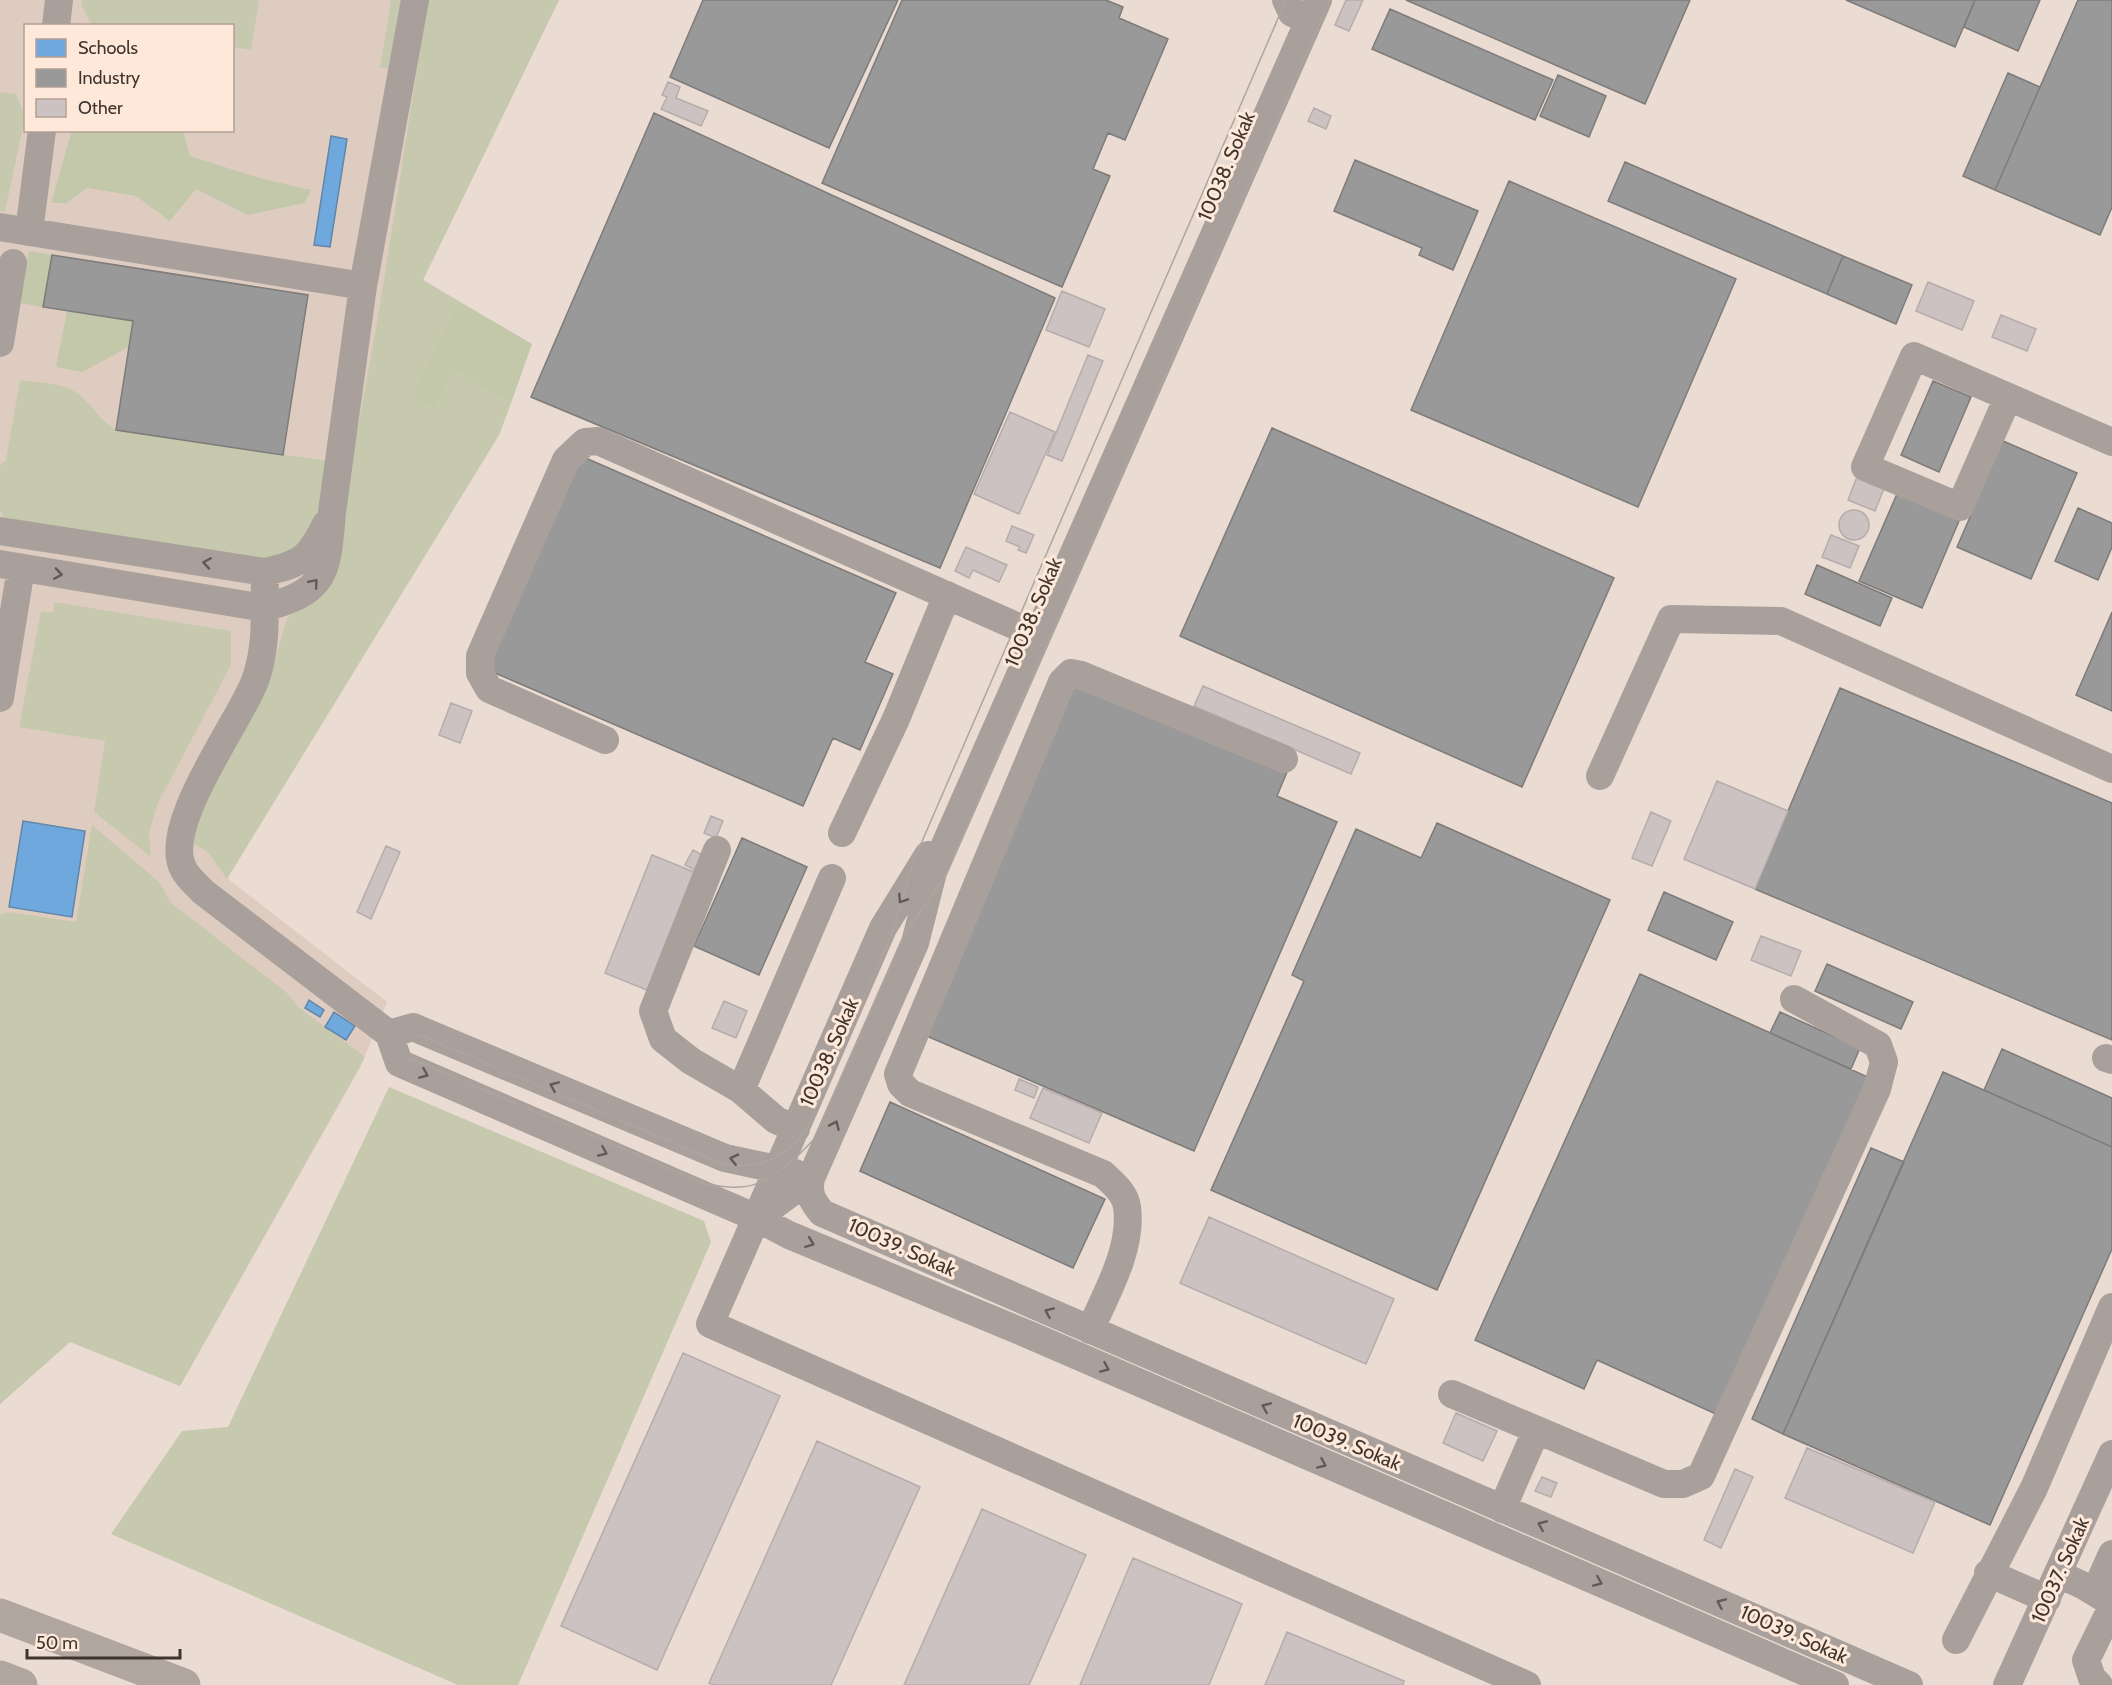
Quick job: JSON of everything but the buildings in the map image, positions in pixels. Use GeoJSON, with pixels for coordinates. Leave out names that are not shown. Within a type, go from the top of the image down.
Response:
{"type":"FeatureCollection","features":[{"type":"Feature","properties":{"kind":"highway"},"geometry":{"type":"LineString","coordinates":[[0,1615],[184,1685]]}},
{"type":"Feature","properties":{"kind":"highway"},"geometry":{"type":"LineString","coordinates":[[0,1677],[21,1685]]}},
{"type":"Feature","properties":{"kind":"street"},"geometry":{"type":"LineString","coordinates":[[56,24],[59,0]]}},
{"type":"Feature","properties":{"kind":"street"},"geometry":{"type":"LineString","coordinates":[[0,698],[10,566],[264,608],[295,600],[314,586],[322,573],[329,549],[363,286],[415,0]]}},
{"type":"Feature","properties":{"kind":"street","name":"10038. Sokak"},"geometry":{"type":"LineString","coordinates":[[811,1178],[915,943],[933,872],[1318,0]]}},
{"type":"Feature","properties":{"kind":"street","name":"10038. Sokak"},"geometry":{"type":"LineString","coordinates":[[1292,4],[923,867],[883,928],[710,1324],[1527,1685]]}},
{"type":"Feature","properties":{"kind":"street"},"geometry":{"type":"LineString","coordinates":[[29,232],[42,132]]}},
{"type":"Feature","properties":{"kind":"street"},"geometry":{"type":"LineString","coordinates":[[0,227],[363,286]]}},
{"type":"Feature","properties":{"kind":"street"},"geometry":{"type":"LineString","coordinates":[[0,343],[13,263]]}},
{"type":"Feature","properties":{"kind":"street"},"geometry":{"type":"LineString","coordinates":[[2008,397],[1959,507],[1865,466],[1914,356],[2112,442]]}},
{"type":"Feature","properties":{"kind":"street"},"geometry":{"type":"LineString","coordinates":[[604,740],[489,689],[480,673],[480,656],[566,460],[585,442],[598,441],[1025,630]]}},
{"type":"Feature","properties":{"kind":"street"},"geometry":{"type":"LineString","coordinates":[[0,531],[265,572],[297,564],[308,556],[332,512]]}},
{"type":"Feature","properties":{"kind":"street"},"geometry":{"type":"LineString","coordinates":[[265,572],[266,644],[255,682],[190,802],[180,837],[183,869],[202,891],[389,1034],[413,1027],[725,1158],[811,1178]]}},
{"type":"Feature","properties":{"kind":"street"},"geometry":{"type":"LineString","coordinates":[[842,833],[896,719],[947,595]]}},
{"type":"Feature","properties":{"kind":"street"},"geometry":{"type":"LineString","coordinates":[[1600,776],[1671,619],[1781,621],[2112,769]]}},
{"type":"Feature","properties":{"kind":"street"},"geometry":{"type":"LineString","coordinates":[[1090,1330],[1125,1244],[1127,1206],[1119,1188],[1103,1174],[910,1093],[901,1084],[898,1074],[1062,682],[1071,673],[1081,675],[1284,759]]}},
{"type":"Feature","properties":{"kind":"street"},"geometry":{"type":"LineString","coordinates":[[717,850],[653,1011],[663,1039],[691,1061],[741,1090],[776,1119],[796,1129]]}},
{"type":"Feature","properties":{"kind":"street"},"geometry":{"type":"LineString","coordinates":[[741,1090],[832,878]]}},
{"type":"Feature","properties":{"kind":"street"},"geometry":{"type":"LineString","coordinates":[[1452,1394],[1664,1484],[1683,1484],[1701,1476],[1877,1089],[1884,1062],[1878,1046],[1794,999]]}},
{"type":"Feature","properties":{"kind":"street","name":"10039. Sokak"},"geometry":{"type":"LineString","coordinates":[[389,1034],[399,1063],[757,1218],[789,1235],[1043,1341],[1835,1685]]}},
{"type":"Feature","properties":{"kind":"street"},"geometry":{"type":"LineString","coordinates":[[757,1218],[811,1178]]}},
{"type":"Feature","properties":{"kind":"street","name":"10039. Sokak"},"geometry":{"type":"LineString","coordinates":[[811,1178],[809,1189],[812,1201],[822,1212],[1909,1685]]}},
{"type":"Feature","properties":{"kind":"street"},"geometry":{"type":"LineString","coordinates":[[1956,1640],[1988,1573],[2034,1488],[2112,1307]]}},
{"type":"Feature","properties":{"kind":"street"},"geometry":{"type":"LineString","coordinates":[[1502,1509],[1536,1431]]}},
{"type":"Feature","properties":{"kind":"street","name":"10037. Sokak"},"geometry":{"type":"LineString","coordinates":[[2007,1685],[2112,1454]]}},
{"type":"Feature","properties":{"kind":"street"},"geometry":{"type":"LineString","coordinates":[[2099,1685],[2092,1678],[2086,1660],[2106,1601],[2112,1554]]}},
{"type":"Feature","properties":{"kind":"street"},"geometry":{"type":"LineString","coordinates":[[1988,1573],[2106,1601]]}},
{"type":"Feature","properties":{"kind":"shaded area"},"geometry":{"type":"Polygon","coordinates":[[[0,0],[559,0],[423,280],[532,344],[499,435],[227,878],[387,1002],[360,1068],[180,1386],[70,1342],[0,1404],[0,0]]]}},
{"type":"Feature","properties":{"kind":"green space"},"geometry":{"type":"Polygon","coordinates":[[[82,0],[259,0],[251,50],[234,47],[234,24],[91,24],[81,5],[82,0]]]}},
{"type":"Feature","properties":{"kind":"green space"},"geometry":{"type":"Polygon","coordinates":[[[391,0],[404,0],[394,69],[380,68],[391,0]]]}},
{"type":"Feature","properties":{"kind":"green space"},"geometry":{"type":"Polygon","coordinates":[[[428,0],[559,0],[423,280],[460,302],[413,393],[452,369],[511,403],[499,435],[227,879],[209,853],[194,844],[197,819],[270,678],[287,618],[320,594],[333,568],[380,305],[428,0]]]}},
{"type":"Feature","properties":{"kind":"green space"},"geometry":{"type":"Polygon","coordinates":[[[0,92],[16,94],[24,114],[24,122],[5,212],[0,211],[0,92]]]}},
{"type":"Feature","properties":{"kind":"green space"},"geometry":{"type":"Polygon","coordinates":[[[71,132],[183,132],[190,156],[259,178],[311,190],[304,203],[248,215],[196,189],[170,221],[136,196],[87,188],[67,203],[51,203],[71,132]]]}},
{"type":"Feature","properties":{"kind":"green space"},"geometry":{"type":"Polygon","coordinates":[[[29,251],[52,255],[43,307],[20,303],[29,251]]]}},
{"type":"Feature","properties":{"kind":"green space"},"geometry":{"type":"Polygon","coordinates":[[[460,302],[532,344],[511,403],[452,369],[433,408],[413,393],[460,302]]]}},
{"type":"Feature","properties":{"kind":"green space"},"geometry":{"type":"Polygon","coordinates":[[[67,311],[133,321],[129,347],[82,372],[56,367],[67,311]]]}},
{"type":"Feature","properties":{"kind":"green space"},"geometry":{"type":"Polygon","coordinates":[[[20,380],[69,389],[81,396],[116,430],[328,461],[319,521],[280,562],[6,522],[0,511],[0,465],[6,460],[20,380]]]}},
{"type":"Feature","properties":{"kind":"green space"},"geometry":{"type":"Polygon","coordinates":[[[54,602],[231,631],[231,665],[157,805],[149,834],[151,857],[94,812],[105,741],[19,727],[41,611],[53,613],[54,602]]]}},
{"type":"Feature","properties":{"kind":"green space"},"geometry":{"type":"Polygon","coordinates":[[[92,825],[159,882],[171,903],[286,992],[298,1007],[365,1057],[180,1386],[70,1342],[0,1404],[0,915],[9,912],[76,922],[92,825]]]}},
{"type":"Feature","properties":{"kind":"green space"},"geometry":{"type":"Polygon","coordinates":[[[389,1087],[704,1221],[711,1242],[518,1685],[458,1685],[111,1534],[182,1431],[228,1427],[389,1087]]]}},
{"type":"Feature","properties":{"kind":"tram line"},"geometry":{"type":"LineString","coordinates":[[418,1034],[720,1163],[745,1165],[768,1160],[788,1149],[806,1131],[892,933],[914,860],[1286,0]]}},
{"type":"Feature","properties":{"kind":"tram line"},"geometry":{"type":"LineString","coordinates":[[407,1057],[705,1184],[735,1187],[750,1186],[760,1182],[790,1163],[814,1139],[903,937],[946,874],[1330,0]]}}]}
